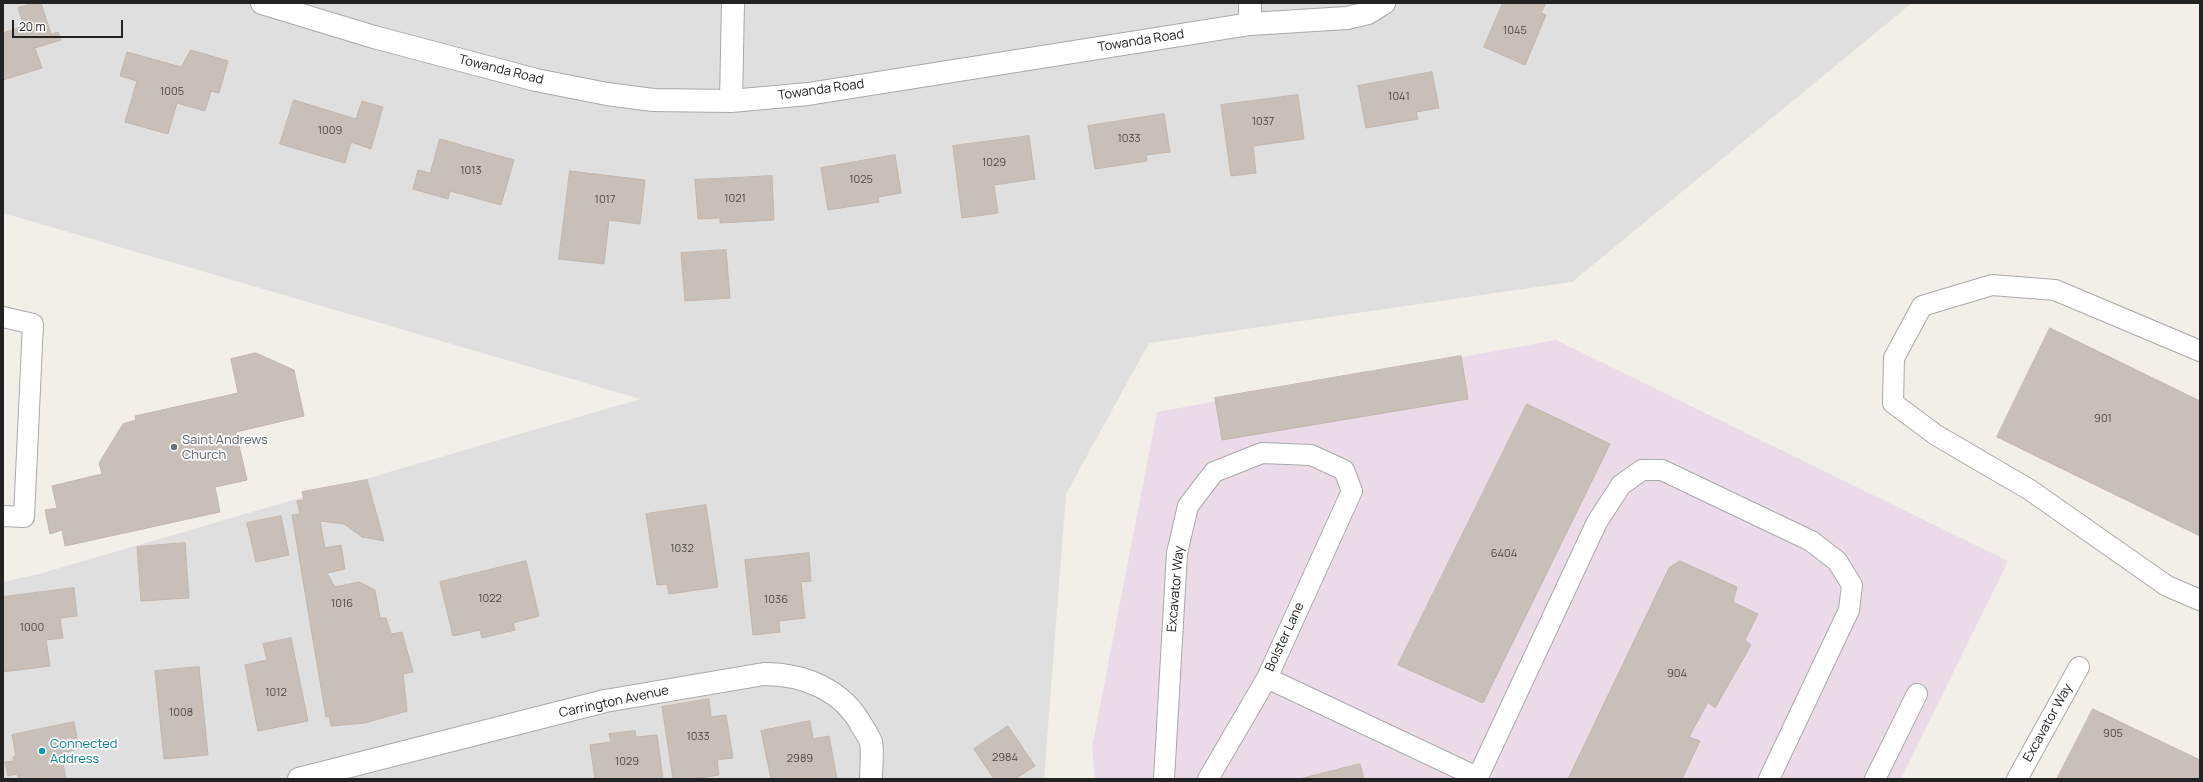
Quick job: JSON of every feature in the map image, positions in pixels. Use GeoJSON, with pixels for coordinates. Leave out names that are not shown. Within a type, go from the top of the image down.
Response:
{"type":"FeatureCollection","features":[{"type":"Feature","properties":{"kind":"street","name":"Towanda Road"},"geometry":{"type":"LineString","coordinates":[[262,3],[374,37],[536,80],[607,94],[653,100],[731,101],[808,94],[1250,13],[1348,18],[1368,13],[1384,3]]}},
{"type":"Feature","properties":{"kind":"street"},"geometry":{"type":"LineString","coordinates":[[731,101],[733,3]]}},
{"type":"Feature","properties":{"kind":"street","name":"Carrington Avenue"},"geometry":{"type":"LineString","coordinates":[[299,779],[605,701],[764,674],[782,674],[810,681],[841,699],[857,716],[870,742],[872,779]]}},
{"type":"Feature","properties":{"kind":"lane"},"geometry":{"type":"LineString","coordinates":[[2200,351],[2056,290],[1992,284],[1922,306],[1894,358],[1892,403],[1936,435],[2030,490],[2167,586],[2200,600]]}},
{"type":"Feature","properties":{"kind":"lane"},"geometry":{"type":"LineString","coordinates":[[3,317],[33,324],[24,517],[3,516]]}},
{"type":"Feature","properties":{"kind":"lane","name":"Excavator Way"},"geometry":{"type":"LineString","coordinates":[[1164,779],[1177,553],[1188,506],[1214,472],[1262,453],[1311,455],[1344,470],[1352,491]]}},
{"type":"Feature","properties":{"kind":"lane"},"geometry":{"type":"LineString","coordinates":[[1266,678],[1477,778],[1597,522],[1621,485],[1642,470],[1662,470],[1810,541],[1837,561],[1852,586],[1849,610],[1769,779]]}},
{"type":"Feature","properties":{"kind":"lane","name":"Bolster Lane"},"geometry":{"type":"LineString","coordinates":[[1208,779],[1266,678],[1352,491]]}},
{"type":"Feature","properties":{"kind":"lane","name":"Excavator Way"},"geometry":{"type":"LineString","coordinates":[[2017,779],[2079,667]]}},
{"type":"Feature","properties":{"kind":"lane"},"geometry":{"type":"LineString","coordinates":[[1875,779],[1917,694]]}},
{"type":"Feature","properties":{"kind":"shaded area"},"geometry":{"type":"Polygon","coordinates":[[[3,3],[1912,3],[1572,282],[1149,343],[1066,494],[1044,779],[3,779],[3,582],[39,574],[640,399],[3,213],[3,3]]]}},
{"type":"Feature","properties":{"kind":"shaded area"},"geometry":{"type":"Polygon","coordinates":[[[1556,340],[2008,561],[1901,779],[1095,779],[1092,747],[1157,412],[1556,340]]]}},
{"type":"Feature","properties":{"kind":"building"},"geometry":{"type":"Polygon","coordinates":[[[34,3],[41,3],[51,34],[58,32],[61,40],[35,48],[42,68],[3,80],[3,33],[24,26],[18,8],[34,3]]]}},
{"type":"Feature","properties":{"kind":"building"},"geometry":{"type":"Polygon","coordinates":[[[1503,3],[1546,3],[1541,13],[1546,15],[1525,65],[1484,47],[1503,3]]]}},
{"type":"Feature","properties":{"kind":"building"},"geometry":{"type":"Polygon","coordinates":[[[191,50],[228,61],[219,93],[211,91],[205,111],[177,103],[168,134],[125,122],[137,81],[120,76],[127,52],[181,67],[191,50]]]}},
{"type":"Feature","properties":{"kind":"building"},"geometry":{"type":"Polygon","coordinates":[[[1432,72],[1439,108],[1416,112],[1418,119],[1366,128],[1358,86],[1432,72]]]}},
{"type":"Feature","properties":{"kind":"building"},"geometry":{"type":"Polygon","coordinates":[[[1298,95],[1304,139],[1253,146],[1256,173],[1231,176],[1221,105],[1298,95]]]}},
{"type":"Feature","properties":{"kind":"building"},"geometry":{"type":"Polygon","coordinates":[[[294,100],[356,119],[362,101],[383,107],[371,149],[351,142],[345,163],[280,144],[294,100]]]}},
{"type":"Feature","properties":{"kind":"building"},"geometry":{"type":"Polygon","coordinates":[[[1164,114],[1170,152],[1146,155],[1147,161],[1095,169],[1088,126],[1164,114]]]}},
{"type":"Feature","properties":{"kind":"building"},"geometry":{"type":"Polygon","coordinates":[[[1029,136],[1035,179],[994,185],[998,213],[962,218],[953,146],[1029,136]]]}},
{"type":"Feature","properties":{"kind":"building"},"geometry":{"type":"Polygon","coordinates":[[[440,139],[514,160],[501,205],[450,191],[448,199],[413,189],[418,170],[430,173],[440,139]]]}},
{"type":"Feature","properties":{"kind":"building"},"geometry":{"type":"Polygon","coordinates":[[[895,155],[901,193],[878,197],[879,202],[828,210],[821,168],[895,155]]]}},
{"type":"Feature","properties":{"kind":"building"},"geometry":{"type":"Polygon","coordinates":[[[570,171],[645,180],[640,224],[609,220],[604,264],[559,259],[570,171]]]}},
{"type":"Feature","properties":{"kind":"building"},"geometry":{"type":"Polygon","coordinates":[[[772,176],[774,220],[720,223],[720,218],[698,219],[695,180],[772,176]]]}},
{"type":"Feature","properties":{"kind":"building"},"geometry":{"type":"Polygon","coordinates":[[[726,250],[730,298],[685,301],[681,253],[726,250]]]}},
{"type":"Feature","properties":{"kind":"building"},"geometry":{"type":"Polygon","coordinates":[[[2050,328],[2200,401],[2200,536],[1997,437],[2050,328]]]}},
{"type":"Feature","properties":{"kind":"building","name":"Saint Andrews Church"},"geometry":{"type":"Polygon","coordinates":[[[256,353],[294,370],[304,416],[236,432],[247,480],[215,487],[220,512],[65,546],[62,530],[50,534],[45,510],[57,508],[52,486],[102,474],[99,463],[123,424],[136,420],[135,416],[238,393],[231,359],[256,353]]]}},
{"type":"Feature","properties":{"kind":"building"},"geometry":{"type":"Polygon","coordinates":[[[1461,356],[1468,399],[1222,440],[1215,398],[1461,356]]]}},
{"type":"Feature","properties":{"kind":"building"},"geometry":{"type":"Polygon","coordinates":[[[1527,404],[1610,444],[1483,703],[1398,665],[1527,404]]]}},
{"type":"Feature","properties":{"kind":"building"},"geometry":{"type":"Polygon","coordinates":[[[367,480],[384,541],[362,537],[344,524],[320,521],[325,548],[341,545],[345,569],[327,573],[335,587],[359,582],[375,590],[380,618],[386,618],[391,634],[402,632],[413,672],[403,674],[407,711],[365,723],[331,726],[329,716],[326,717],[292,515],[300,514],[297,501],[304,500],[302,492],[367,480]]]}},
{"type":"Feature","properties":{"kind":"building"},"geometry":{"type":"Polygon","coordinates":[[[706,505],[718,587],[669,594],[667,584],[657,585],[646,514],[706,505]]]}},
{"type":"Feature","properties":{"kind":"building"},"geometry":{"type":"Polygon","coordinates":[[[281,516],[289,555],[256,562],[247,523],[281,516]]]}},
{"type":"Feature","properties":{"kind":"building"},"geometry":{"type":"Polygon","coordinates":[[[185,543],[189,598],[141,601],[137,547],[185,543]]]}},
{"type":"Feature","properties":{"kind":"building"},"geometry":{"type":"Polygon","coordinates":[[[809,553],[811,581],[801,582],[805,618],[779,621],[780,632],[753,635],[745,560],[809,553]]]}},
{"type":"Feature","properties":{"kind":"building"},"geometry":{"type":"Polygon","coordinates":[[[526,561],[539,616],[513,623],[515,630],[482,638],[480,630],[453,636],[440,582],[526,561]]]}},
{"type":"Feature","properties":{"kind":"building"},"geometry":{"type":"Polygon","coordinates":[[[1680,561],[1737,587],[1733,602],[1758,614],[1745,640],[1751,645],[1715,708],[1708,702],[1689,737],[1700,741],[1682,779],[1568,779],[1669,568],[1680,561]]]}},
{"type":"Feature","properties":{"kind":"building"},"geometry":{"type":"Polygon","coordinates":[[[74,588],[77,616],[60,618],[63,638],[46,640],[50,666],[3,672],[3,597],[74,588]]]}},
{"type":"Feature","properties":{"kind":"building"},"geometry":{"type":"Polygon","coordinates":[[[291,638],[308,721],[258,731],[245,665],[267,660],[263,644],[291,638]]]}},
{"type":"Feature","properties":{"kind":"building"},"geometry":{"type":"Polygon","coordinates":[[[199,667],[208,755],[164,759],[155,671],[199,667]]]}},
{"type":"Feature","properties":{"kind":"building"},"geometry":{"type":"Polygon","coordinates":[[[709,699],[711,717],[726,715],[733,758],[717,760],[719,775],[694,779],[673,779],[662,707],[709,699]]]}},
{"type":"Feature","properties":{"kind":"building"},"geometry":{"type":"Polygon","coordinates":[[[2093,709],[2200,760],[2200,779],[2057,779],[2093,709]]]}},
{"type":"Feature","properties":{"kind":"building"},"geometry":{"type":"Polygon","coordinates":[[[810,721],[813,739],[829,736],[837,779],[771,779],[761,731],[810,721]]]}},
{"type":"Feature","properties":{"kind":"building","name":"Connected Address"},"geometry":{"type":"Polygon","coordinates":[[[74,722],[79,749],[61,753],[66,779],[19,779],[17,774],[8,776],[5,762],[14,761],[13,757],[16,756],[12,735],[74,722]]]}},
{"type":"Feature","properties":{"kind":"building"},"geometry":{"type":"Polygon","coordinates":[[[1008,726],[1035,766],[1015,779],[994,779],[974,749],[1008,726]]]}},
{"type":"Feature","properties":{"kind":"building"},"geometry":{"type":"Polygon","coordinates":[[[635,731],[636,737],[657,735],[663,779],[595,779],[590,745],[611,742],[609,734],[635,731]]]}},
{"type":"Feature","properties":{"kind":"building"},"geometry":{"type":"Polygon","coordinates":[[[1360,764],[1364,779],[1300,779],[1360,764]]]}},
{"type":"Feature","properties":{"kind":"place","name":"Saint Andrews Church"},"geometry":{"type":"Point","coordinates":[174,447]}},
{"type":"Feature","properties":{"kind":"place","name":"Connected Address"},"geometry":{"type":"Point","coordinates":[42,751]}}]}
